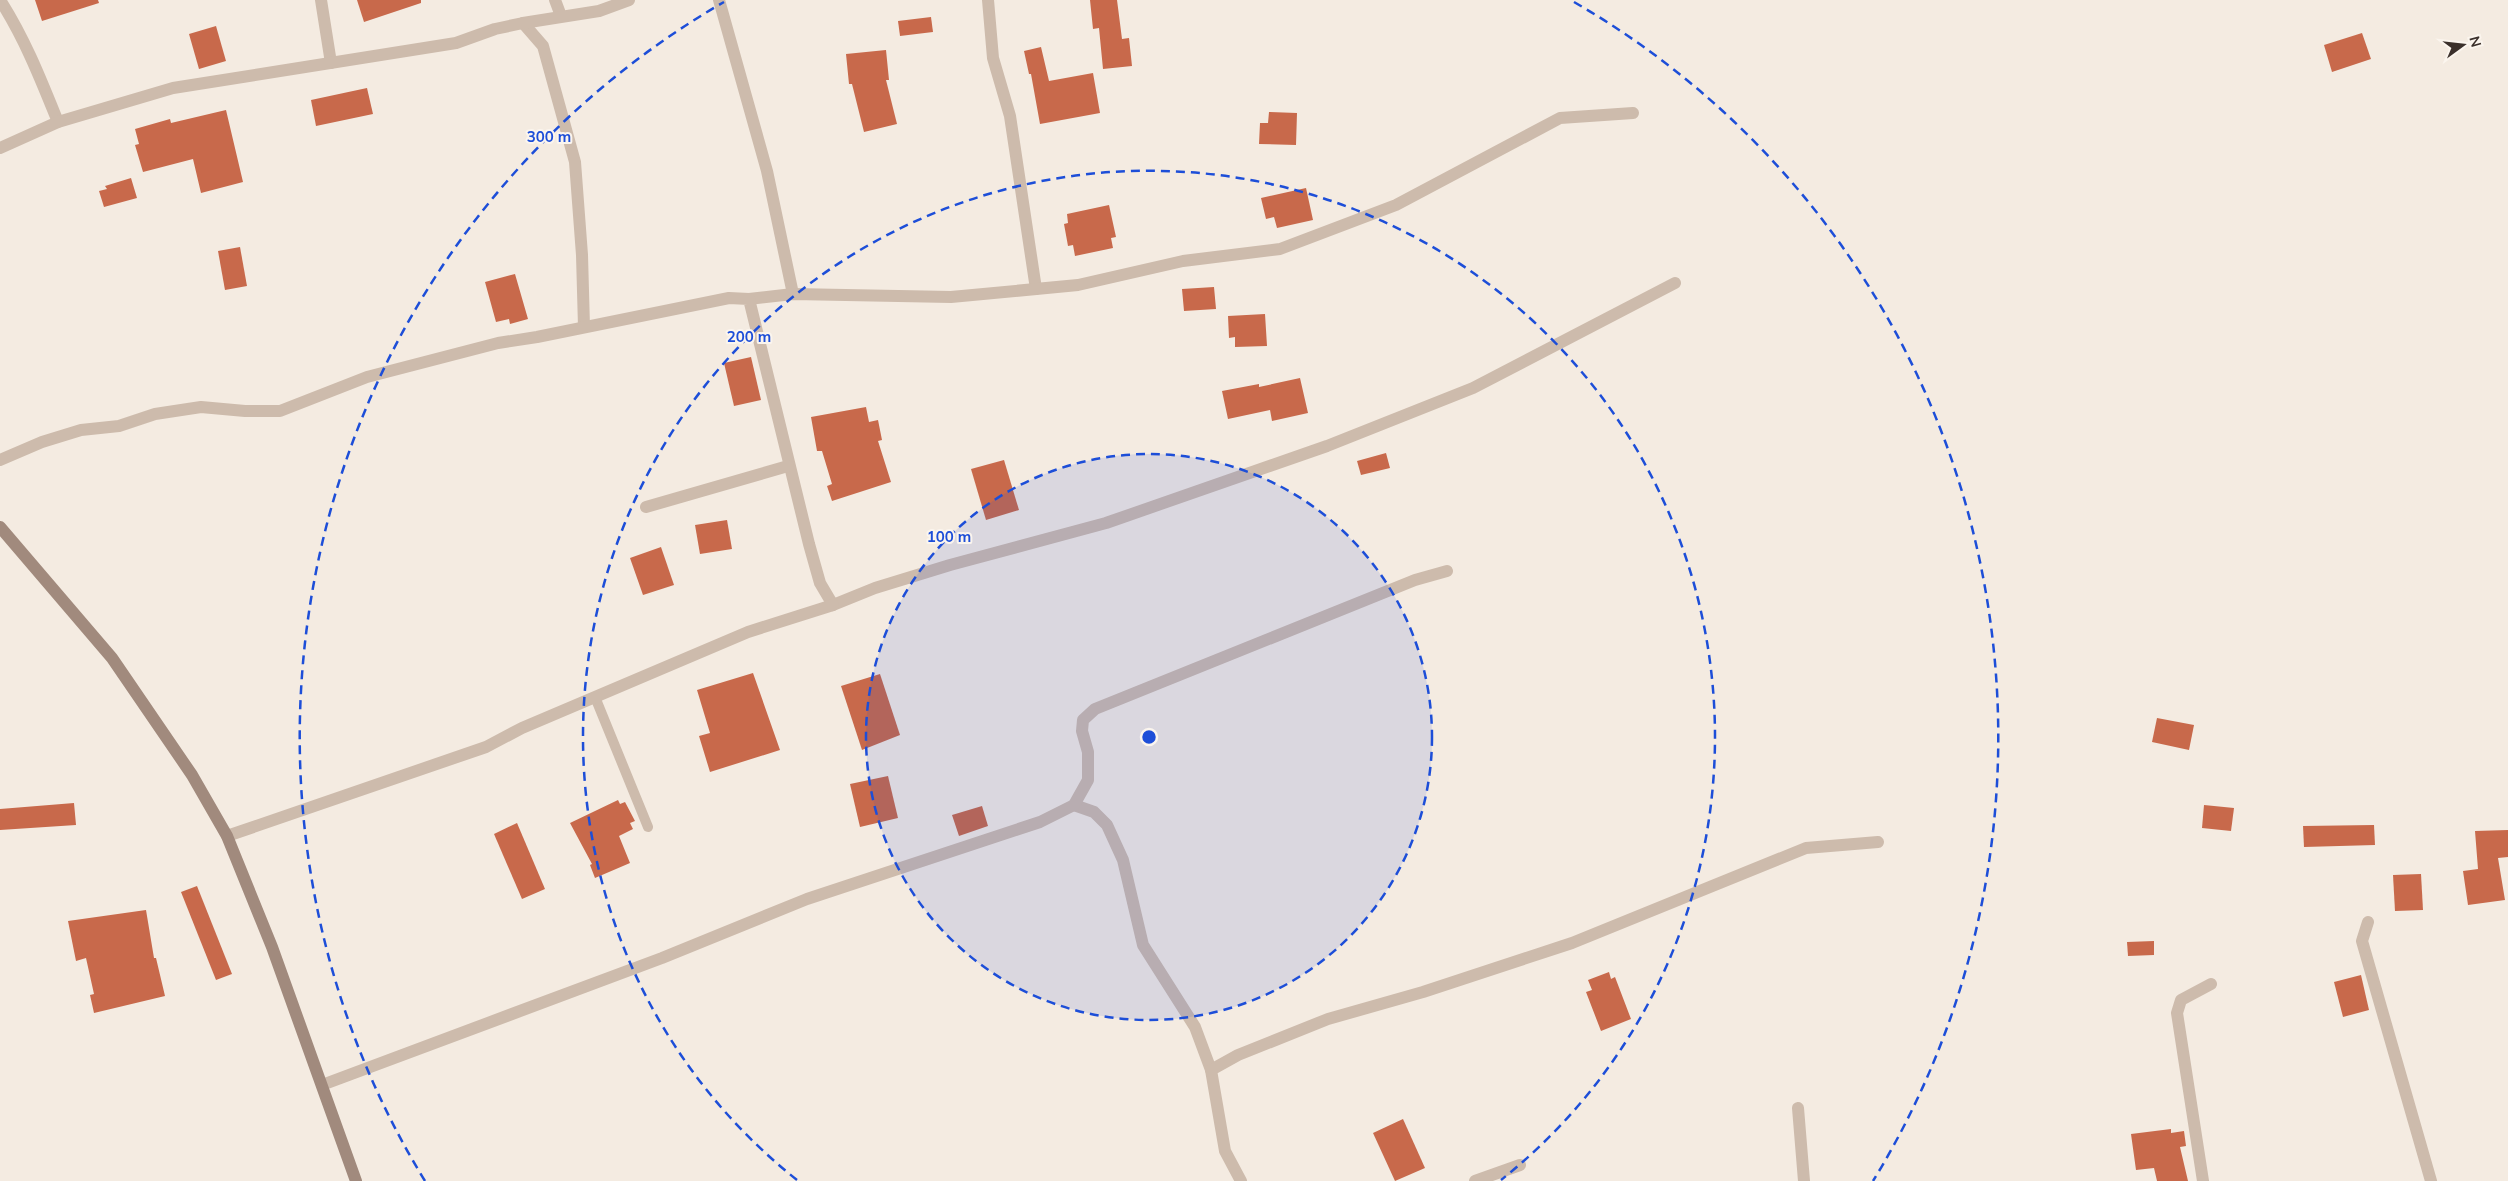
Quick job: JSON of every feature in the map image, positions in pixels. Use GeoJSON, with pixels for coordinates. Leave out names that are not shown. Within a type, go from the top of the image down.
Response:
{"type":"FeatureCollection","features":[{"type":"Feature","properties":{"kind":"main road"},"geometry":{"type":"LineString","coordinates":[[0,527],[112,658],[192,775],[227,836],[272,947],[356,1181]]}},
{"type":"Feature","properties":{"kind":"street"},"geometry":{"type":"LineString","coordinates":[[0,0],[15,23],[32,58],[58,122]]}},
{"type":"Feature","properties":{"kind":"street"},"geometry":{"type":"LineString","coordinates":[[321,0],[331,63]]}},
{"type":"Feature","properties":{"kind":"street"},"geometry":{"type":"LineString","coordinates":[[556,0],[561,16]]}},
{"type":"Feature","properties":{"kind":"street"},"geometry":{"type":"LineString","coordinates":[[0,148],[58,122],[172,88],[456,43],[495,29],[561,16],[599,11],[630,0]]}},
{"type":"Feature","properties":{"kind":"street"},"geometry":{"type":"LineString","coordinates":[[719,0],[767,171],[793,294]]}},
{"type":"Feature","properties":{"kind":"street"},"geometry":{"type":"LineString","coordinates":[[988,0],[993,58],[1010,116],[1036,289]]}},
{"type":"Feature","properties":{"kind":"street"},"geometry":{"type":"LineString","coordinates":[[523,23],[543,46],[575,162],[584,327]]}},
{"type":"Feature","properties":{"kind":"street"},"geometry":{"type":"LineString","coordinates":[[0,460],[42,442],[82,430],[119,426],[155,414],[201,407],[245,411],[280,411],[366,377],[498,343],[728,298],[749,299],[793,294],[951,297],[1078,285],[1183,261],[1280,249],[1396,205],[1560,118],[1633,113]]}},
{"type":"Feature","properties":{"kind":"street"},"geometry":{"type":"LineString","coordinates":[[227,836],[486,747],[522,728],[748,632],[833,605],[874,588],[950,564],[1106,523],[1327,446],[1473,388],[1675,283]]}},
{"type":"Feature","properties":{"kind":"street"},"geometry":{"type":"LineString","coordinates":[[749,299],[788,466],[820,583],[833,605]]}},
{"type":"Feature","properties":{"kind":"street"},"geometry":{"type":"LineString","coordinates":[[646,507],[788,466]]}},
{"type":"Feature","properties":{"kind":"street"},"geometry":{"type":"LineString","coordinates":[[322,1085],[662,958],[807,899],[1040,822],[1074,805],[1088,780],[1088,752],[1082,731],[1084,720],[1095,709],[1415,580],[1447,571]]}},
{"type":"Feature","properties":{"kind":"street"},"geometry":{"type":"LineString","coordinates":[[1074,805],[1094,812],[1107,825],[1123,860],[1143,944],[1195,1028],[1211,1070],[1226,1151],[1241,1181]]}},
{"type":"Feature","properties":{"kind":"street"},"geometry":{"type":"LineString","coordinates":[[1211,1070],[1238,1055],[1328,1019],[1423,992],[1572,943],[1806,848],[1878,842]]}},
{"type":"Feature","properties":{"kind":"street"},"geometry":{"type":"LineString","coordinates":[[2368,922],[2362,941],[2431,1181]]}},
{"type":"Feature","properties":{"kind":"street"},"geometry":{"type":"LineString","coordinates":[[2203,1181],[2177,1013],[2181,1000],[2211,984]]}},
{"type":"Feature","properties":{"kind":"street"},"geometry":{"type":"LineString","coordinates":[[1798,1108],[1804,1181]]}},
{"type":"Feature","properties":{"kind":"street"},"geometry":{"type":"LineString","coordinates":[[1474,1181],[1520,1165]]}},
{"type":"Feature","properties":{"kind":"lane"},"geometry":{"type":"LineString","coordinates":[[595,697],[648,827]]}},
{"type":"Feature","properties":{"kind":"building"},"geometry":{"type":"Polygon","coordinates":[[[35,0],[98,0],[99,3],[42,21],[35,0]]]}},
{"type":"Feature","properties":{"kind":"building"},"geometry":{"type":"Polygon","coordinates":[[[357,0],[421,0],[421,3],[364,22],[357,0]]]}},
{"type":"Feature","properties":{"kind":"building"},"geometry":{"type":"Polygon","coordinates":[[[1090,0],[1117,0],[1122,39],[1129,38],[1132,66],[1103,69],[1099,28],[1093,29],[1090,0]]]}},
{"type":"Feature","properties":{"kind":"building"},"geometry":{"type":"Polygon","coordinates":[[[931,17],[933,32],[900,36],[898,21],[931,17]]]}},
{"type":"Feature","properties":{"kind":"building"},"geometry":{"type":"Polygon","coordinates":[[[216,26],[226,61],[199,69],[189,34],[216,26]]]}},
{"type":"Feature","properties":{"kind":"building"},"geometry":{"type":"Polygon","coordinates":[[[2362,33],[2371,59],[2332,72],[2324,45],[2362,33]]]}},
{"type":"Feature","properties":{"kind":"building"},"geometry":{"type":"Polygon","coordinates":[[[1041,47],[1049,81],[1093,73],[1100,113],[1040,124],[1031,74],[1029,74],[1024,51],[1041,47]]]}},
{"type":"Feature","properties":{"kind":"building"},"geometry":{"type":"Polygon","coordinates":[[[886,50],[889,80],[886,80],[897,124],[864,132],[852,84],[849,84],[846,54],[886,50]]]}},
{"type":"Feature","properties":{"kind":"building"},"geometry":{"type":"Polygon","coordinates":[[[367,88],[373,114],[316,126],[311,100],[367,88]]]}},
{"type":"Feature","properties":{"kind":"building"},"geometry":{"type":"Polygon","coordinates":[[[226,110],[243,182],[201,193],[193,159],[143,172],[135,145],[139,144],[135,129],[170,119],[171,123],[226,110]]]}},
{"type":"Feature","properties":{"kind":"building"},"geometry":{"type":"Polygon","coordinates":[[[1269,112],[1297,113],[1296,145],[1259,144],[1260,123],[1268,123],[1269,112]]]}},
{"type":"Feature","properties":{"kind":"building"},"geometry":{"type":"Polygon","coordinates":[[[131,178],[137,198],[104,207],[99,191],[107,189],[105,186],[131,178]]]}},
{"type":"Feature","properties":{"kind":"building"},"geometry":{"type":"Polygon","coordinates":[[[1306,188],[1313,220],[1277,228],[1274,217],[1266,219],[1261,198],[1306,188]]]}},
{"type":"Feature","properties":{"kind":"building"},"geometry":{"type":"Polygon","coordinates":[[[1109,205],[1116,237],[1111,238],[1113,248],[1075,256],[1073,245],[1068,246],[1064,224],[1068,223],[1067,214],[1109,205]]]}},
{"type":"Feature","properties":{"kind":"building"},"geometry":{"type":"Polygon","coordinates":[[[240,247],[247,286],[225,290],[218,251],[240,247]]]}},
{"type":"Feature","properties":{"kind":"building"},"geometry":{"type":"Polygon","coordinates":[[[515,274],[528,319],[510,324],[509,319],[496,322],[485,282],[515,274]]]}},
{"type":"Feature","properties":{"kind":"building"},"geometry":{"type":"Polygon","coordinates":[[[1214,287],[1216,309],[1184,311],[1182,289],[1214,287]]]}},
{"type":"Feature","properties":{"kind":"building"},"geometry":{"type":"Polygon","coordinates":[[[1265,314],[1267,346],[1235,347],[1235,337],[1229,338],[1228,316],[1265,314]]]}},
{"type":"Feature","properties":{"kind":"building"},"geometry":{"type":"Polygon","coordinates":[[[751,357],[761,400],[734,406],[724,363],[751,357]]]}},
{"type":"Feature","properties":{"kind":"building"},"geometry":{"type":"Polygon","coordinates":[[[1300,378],[1308,413],[1272,421],[1270,410],[1228,419],[1222,391],[1259,384],[1259,387],[1300,378]]]}},
{"type":"Feature","properties":{"kind":"building"},"geometry":{"type":"Polygon","coordinates":[[[866,407],[869,422],[878,420],[882,440],[878,441],[891,482],[832,501],[827,486],[832,484],[822,451],[817,451],[811,417],[866,407]]]}},
{"type":"Feature","properties":{"kind":"building"},"geometry":{"type":"Polygon","coordinates":[[[1386,453],[1390,468],[1361,475],[1357,461],[1386,453]]]}},
{"type":"Feature","properties":{"kind":"building"},"geometry":{"type":"Polygon","coordinates":[[[1004,460],[1019,510],[986,520],[971,469],[1004,460]]]}},
{"type":"Feature","properties":{"kind":"building"},"geometry":{"type":"Polygon","coordinates":[[[727,520],[732,549],[700,554],[695,525],[727,520]]]}},
{"type":"Feature","properties":{"kind":"building"},"geometry":{"type":"Polygon","coordinates":[[[661,547],[674,585],[643,595],[630,558],[661,547]]]}},
{"type":"Feature","properties":{"kind":"building"},"geometry":{"type":"Polygon","coordinates":[[[753,673],[780,750],[710,772],[699,736],[710,733],[697,690],[753,673]]]}},
{"type":"Feature","properties":{"kind":"building"},"geometry":{"type":"Polygon","coordinates":[[[880,674],[900,735],[862,750],[841,686],[880,674]]]}},
{"type":"Feature","properties":{"kind":"building"},"geometry":{"type":"Polygon","coordinates":[[[2157,718],[2194,725],[2189,750],[2152,742],[2157,718]]]}},
{"type":"Feature","properties":{"kind":"building"},"geometry":{"type":"Polygon","coordinates":[[[888,776],[898,818],[860,827],[850,784],[888,776]]]}},
{"type":"Feature","properties":{"kind":"building"},"geometry":{"type":"Polygon","coordinates":[[[618,800],[620,804],[625,802],[635,821],[630,823],[633,829],[619,836],[630,863],[595,878],[590,865],[592,864],[570,823],[618,800]]]}},
{"type":"Feature","properties":{"kind":"building"},"geometry":{"type":"Polygon","coordinates":[[[74,803],[76,825],[0,830],[0,809],[74,803]]]}},
{"type":"Feature","properties":{"kind":"building"},"geometry":{"type":"Polygon","coordinates":[[[2204,805],[2234,808],[2231,831],[2202,828],[2204,805]]]}},
{"type":"Feature","properties":{"kind":"building"},"geometry":{"type":"Polygon","coordinates":[[[982,806],[988,826],[959,836],[952,815],[982,806]]]}},
{"type":"Feature","properties":{"kind":"building"},"geometry":{"type":"Polygon","coordinates":[[[517,823],[545,889],[522,899],[494,834],[517,823]]]}},
{"type":"Feature","properties":{"kind":"building"},"geometry":{"type":"Polygon","coordinates":[[[2374,825],[2375,845],[2304,847],[2303,826],[2374,825]]]}},
{"type":"Feature","properties":{"kind":"building"},"geometry":{"type":"Polygon","coordinates":[[[2508,830],[2508,857],[2498,858],[2505,900],[2468,905],[2463,871],[2478,869],[2475,831],[2508,830]]]}},
{"type":"Feature","properties":{"kind":"building"},"geometry":{"type":"Polygon","coordinates":[[[2421,874],[2423,910],[2395,911],[2393,875],[2421,874]]]}},
{"type":"Feature","properties":{"kind":"building"},"geometry":{"type":"Polygon","coordinates":[[[197,886],[232,974],[216,980],[181,892],[197,886]]]}},
{"type":"Feature","properties":{"kind":"building"},"geometry":{"type":"Polygon","coordinates":[[[146,910],[154,958],[156,958],[165,996],[94,1013],[90,995],[94,994],[86,958],[76,961],[68,921],[146,910]]]}},
{"type":"Feature","properties":{"kind":"building"},"geometry":{"type":"Polygon","coordinates":[[[2154,941],[2154,955],[2128,956],[2127,942],[2154,941]]]}},
{"type":"Feature","properties":{"kind":"building"},"geometry":{"type":"Polygon","coordinates":[[[1609,972],[1611,979],[1615,977],[1631,1019],[1601,1031],[1586,992],[1592,990],[1588,980],[1609,972]]]}},
{"type":"Feature","properties":{"kind":"building"},"geometry":{"type":"Polygon","coordinates":[[[2361,975],[2369,1010],[2343,1017],[2334,982],[2361,975]]]}},
{"type":"Feature","properties":{"kind":"building"},"geometry":{"type":"Polygon","coordinates":[[[1403,1119],[1425,1168],[1395,1181],[1373,1133],[1403,1119]]]}},
{"type":"Feature","properties":{"kind":"building"},"geometry":{"type":"Polygon","coordinates":[[[2171,1129],[2171,1133],[2184,1131],[2186,1146],[2180,1147],[2188,1181],[2157,1181],[2154,1168],[2136,1170],[2131,1134],[2171,1129]]]}}]}
